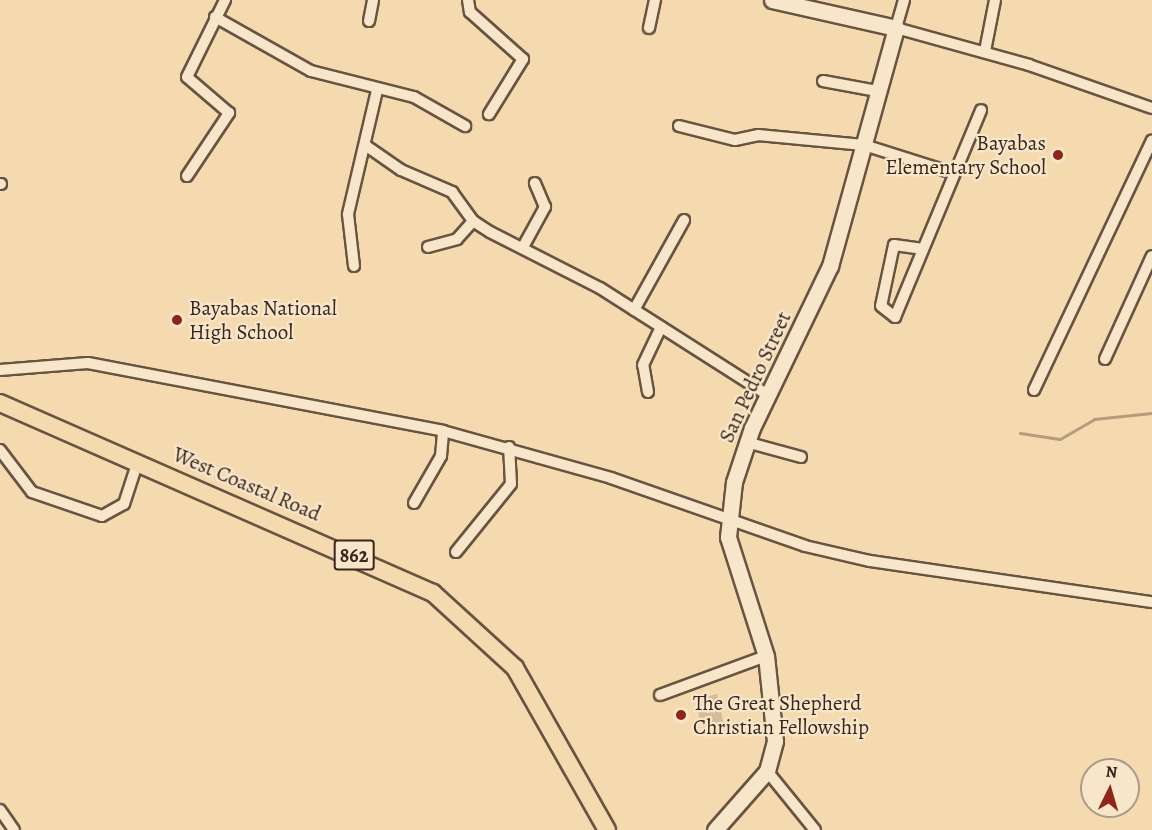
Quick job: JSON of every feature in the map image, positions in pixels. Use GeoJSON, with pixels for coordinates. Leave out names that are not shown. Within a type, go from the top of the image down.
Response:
{"type":"FeatureCollection","features":[{"type":"Feature","properties":{"kind":"main road","name":"West Coastal Road"},"geometry":{"type":"LineString","coordinates":[[0,403],[138,461],[433,593],[515,668],[607,830]]}},
{"type":"Feature","properties":{"kind":"street"},"geometry":{"type":"LineString","coordinates":[[187,176],[229,114],[187,77],[225,0]]}},
{"type":"Feature","properties":{"kind":"street"},"geometry":{"type":"LineString","coordinates":[[369,21],[373,0]]}},
{"type":"Feature","properties":{"kind":"street"},"geometry":{"type":"LineString","coordinates":[[468,0],[470,12],[523,59],[489,114]]}},
{"type":"Feature","properties":{"kind":"street"},"geometry":{"type":"LineString","coordinates":[[649,28],[656,0]]}},
{"type":"Feature","properties":{"kind":"street"},"geometry":{"type":"LineString","coordinates":[[772,0],[805,2],[984,51],[1152,107]]}},
{"type":"Feature","properties":{"kind":"street","name":"San Pedro Street"},"geometry":{"type":"LineString","coordinates":[[715,830],[767,771],[775,741],[766,656],[733,558],[728,520],[746,442],[830,266],[904,0]]}},
{"type":"Feature","properties":{"kind":"street"},"geometry":{"type":"LineString","coordinates":[[984,51],[995,0]]}},
{"type":"Feature","properties":{"kind":"street"},"geometry":{"type":"LineString","coordinates":[[215,17],[311,71],[377,90],[414,97],[465,126]]}},
{"type":"Feature","properties":{"kind":"street"},"geometry":{"type":"LineString","coordinates":[[823,81],[877,91]]}},
{"type":"Feature","properties":{"kind":"street"},"geometry":{"type":"LineString","coordinates":[[354,266],[348,214],[377,90]]}},
{"type":"Feature","properties":{"kind":"street"},"geometry":{"type":"LineString","coordinates":[[923,249],[894,245],[881,306],[895,317],[899,315],[953,173],[981,110]]}},
{"type":"Feature","properties":{"kind":"street"},"geometry":{"type":"LineString","coordinates":[[679,126],[735,140],[758,135],[864,145],[953,173]]}},
{"type":"Feature","properties":{"kind":"street"},"geometry":{"type":"LineString","coordinates":[[1034,390],[1152,140]]}},
{"type":"Feature","properties":{"kind":"street"},"geometry":{"type":"LineString","coordinates":[[365,145],[401,170],[452,192],[473,221],[634,310],[768,394]]}},
{"type":"Feature","properties":{"kind":"street"},"geometry":{"type":"LineString","coordinates":[[523,247],[545,207],[535,183]]}},
{"type":"Feature","properties":{"kind":"street"},"geometry":{"type":"LineString","coordinates":[[634,310],[684,220]]}},
{"type":"Feature","properties":{"kind":"street"},"geometry":{"type":"LineString","coordinates":[[428,247],[457,239],[473,221]]}},
{"type":"Feature","properties":{"kind":"street"},"geometry":{"type":"LineString","coordinates":[[1105,359],[1152,256]]}},
{"type":"Feature","properties":{"kind":"street"},"geometry":{"type":"LineString","coordinates":[[648,392],[643,365],[661,327]]}},
{"type":"Feature","properties":{"kind":"street"},"geometry":{"type":"LineString","coordinates":[[0,370],[88,363],[442,431],[509,447],[728,520],[870,561],[1111,592],[1152,602]]}},
{"type":"Feature","properties":{"kind":"street"},"geometry":{"type":"LineString","coordinates":[[414,503],[441,456],[442,431]]}},
{"type":"Feature","properties":{"kind":"street"},"geometry":{"type":"LineString","coordinates":[[746,442],[801,457]]}},
{"type":"Feature","properties":{"kind":"street"},"geometry":{"type":"LineString","coordinates":[[456,552],[511,484],[509,447]]}},
{"type":"Feature","properties":{"kind":"street"},"geometry":{"type":"LineString","coordinates":[[0,450],[32,492],[102,516],[124,504],[138,461]]}},
{"type":"Feature","properties":{"kind":"street"},"geometry":{"type":"LineString","coordinates":[[660,694],[766,656]]}},
{"type":"Feature","properties":{"kind":"street"},"geometry":{"type":"LineString","coordinates":[[767,771],[814,830]]}},
{"type":"Feature","properties":{"kind":"street"},"geometry":{"type":"LineString","coordinates":[[0,810],[14,830]]}},
{"type":"Feature","properties":{"kind":"shaded area"},"geometry":{"type":"Polygon","coordinates":[[[717,694],[725,730],[704,735],[695,700],[717,694]]]}},
{"type":"Feature","properties":{"kind":"waterway"},"geometry":{"type":"LineString","coordinates":[[1020,433],[1060,439],[1094,419],[1152,413]]}},
{"type":"Feature","properties":{"kind":"place","name":"Bayabas Elementary School"},"geometry":{"type":"Point","coordinates":[1058,155]}},
{"type":"Feature","properties":{"kind":"place","name":"Bayabas National High School"},"geometry":{"type":"Point","coordinates":[177,320]}},
{"type":"Feature","properties":{"kind":"place","name":"The Great Shepherd Christian Fellowship"},"geometry":{"type":"Point","coordinates":[681,715]}}]}
